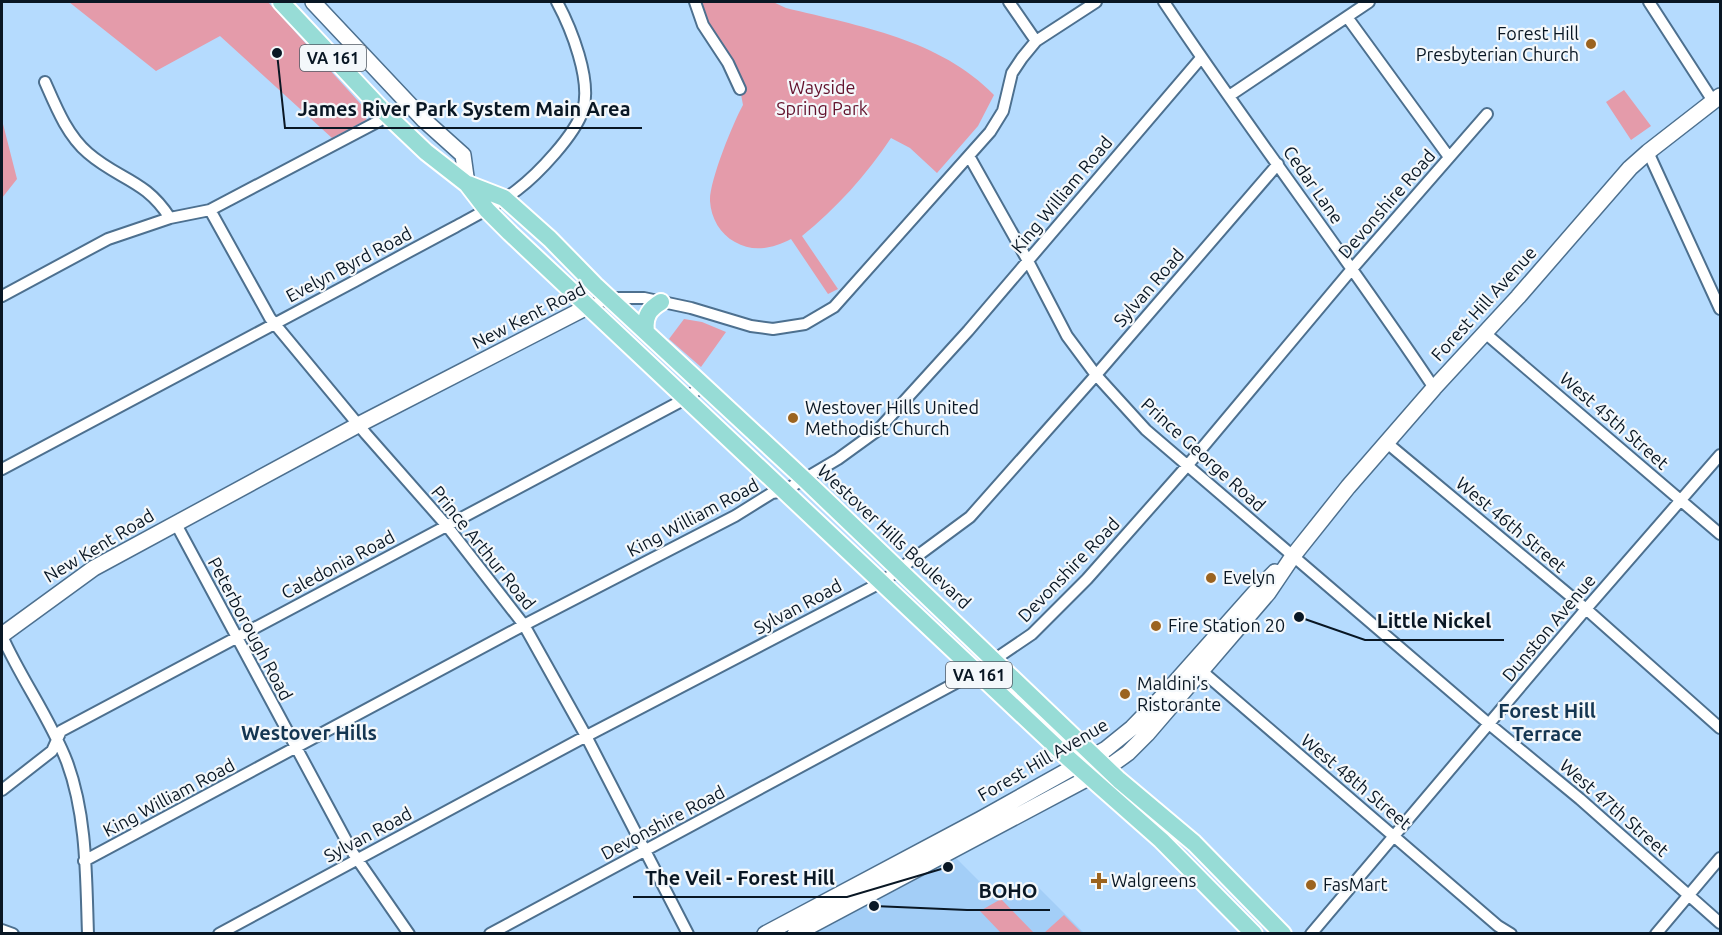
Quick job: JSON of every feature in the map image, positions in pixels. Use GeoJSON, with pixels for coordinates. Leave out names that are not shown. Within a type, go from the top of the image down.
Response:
{"type":"FeatureCollection","features":[{"type":"Feature","properties":{"kind":"main road","name":"Westover Hills Boulevard"},"geometry":{"type":"LineString","coordinates":[[280,2],[386,114],[426,152],[467,184],[487,210],[976,672],[1161,840],[1254,933]]}},
{"type":"Feature","properties":{"kind":"main road","name":"Westover Hills Boulevard"},"geometry":{"type":"LineString","coordinates":[[313,2],[424,120],[463,155],[467,184]]}},
{"type":"Feature","properties":{"kind":"main road","name":"Forest Hill Avenue"},"geometry":{"type":"LineString","coordinates":[[765,933],[1137,745],[1197,668],[1268,593],[1293,556],[1387,443],[1630,168],[1717,98]]}},
{"type":"Feature","properties":{"kind":"main road","name":"Westover Hills Boulevard"},"geometry":{"type":"LineString","coordinates":[[467,184],[504,198],[804,478],[1151,809],[1185,835],[1283,933]]}},
{"type":"Feature","properties":{"kind":"main road"},"geometry":{"type":"LineString","coordinates":[[646,331],[645,322],[649,312],[661,302]]}},
{"type":"Feature","properties":{"kind":"main road","name":"New Kent Road"},"geometry":{"type":"LineString","coordinates":[[2,635],[83,574],[358,425],[589,306]]}},
{"type":"Feature","properties":{"kind":"main road","name":"Forest Hill Avenue"},"geometry":{"type":"LineString","coordinates":[[795,933],[1084,771]]}},
{"type":"Feature","properties":{"kind":"main road"},"geometry":{"type":"LineString","coordinates":[[1237,917],[1246,933]]}},
{"type":"Feature","properties":{"kind":"street","name":"Evelyn Byrd Road"},"geometry":{"type":"LineString","coordinates":[[2,469],[487,210],[516,192],[548,161],[574,127],[583,110],[585,90],[577,45],[557,2]]}},
{"type":"Feature","properties":{"kind":"street"},"geometry":{"type":"LineString","coordinates":[[695,2],[703,25],[728,63],[740,90]]}},
{"type":"Feature","properties":{"kind":"street"},"geometry":{"type":"LineString","coordinates":[[1009,2],[1036,41]]}},
{"type":"Feature","properties":{"kind":"street","name":"New Kent Road"},"geometry":{"type":"LineString","coordinates":[[589,306],[611,298],[644,298],[691,308],[751,326],[774,329],[805,324],[834,307],[990,132],[1003,111],[1012,73],[1036,41],[1096,2]]}},
{"type":"Feature","properties":{"kind":"street","name":"Cedar Lane"},"geometry":{"type":"LineString","coordinates":[[1164,2],[1434,388]]}},
{"type":"Feature","properties":{"kind":"street"},"geometry":{"type":"LineString","coordinates":[[1229,96],[1370,2]]}},
{"type":"Feature","properties":{"kind":"street"},"geometry":{"type":"LineString","coordinates":[[1649,2],[1717,98]]}},
{"type":"Feature","properties":{"kind":"street"},"geometry":{"type":"LineString","coordinates":[[1347,17],[1449,157]]}},
{"type":"Feature","properties":{"kind":"street","name":"King William Road"},"geometry":{"type":"LineString","coordinates":[[84,861],[524,625],[735,516],[772,493],[784,491],[838,459],[878,430],[968,331],[1201,58]]}},
{"type":"Feature","properties":{"kind":"street"},"geometry":{"type":"LineString","coordinates":[[45,82],[66,125],[86,152],[147,189],[170,218]]}},
{"type":"Feature","properties":{"kind":"street"},"geometry":{"type":"LineString","coordinates":[[2,296],[108,239],[170,218],[210,210],[379,121],[386,114]]}},
{"type":"Feature","properties":{"kind":"street","name":"Devonshire Road"},"geometry":{"type":"LineString","coordinates":[[490,933],[976,672],[1032,634],[1087,579],[1187,466],[1352,269],[1487,114]]}},
{"type":"Feature","properties":{"kind":"street"},"geometry":{"type":"LineString","coordinates":[[1648,152],[1720,309]]}},
{"type":"Feature","properties":{"kind":"street","name":"Prince George Road"},"geometry":{"type":"LineString","coordinates":[[969,156],[1067,336],[1096,375],[1146,430],[1293,556]]}},
{"type":"Feature","properties":{"kind":"street","name":"Sylvan Road"},"geometry":{"type":"LineString","coordinates":[[219,933],[586,736],[882,582],[900,569],[970,517],[1278,164]]}},
{"type":"Feature","properties":{"kind":"street","name":"Prince Arthur Road"},"geometry":{"type":"LineString","coordinates":[[210,210],[274,324],[358,425],[447,526],[524,625],[586,736],[688,933]]}},
{"type":"Feature","properties":{"kind":"street","name":"West 45th Street"},"geometry":{"type":"LineString","coordinates":[[1485,333],[1720,534]]}},
{"type":"Feature","properties":{"kind":"street","name":"Caledonia Road"},"geometry":{"type":"LineString","coordinates":[[2,790],[52,751],[61,731],[687,398],[703,385]]}},
{"type":"Feature","properties":{"kind":"street","name":"West 46th Street"},"geometry":{"type":"LineString","coordinates":[[1387,443],[1586,609],[1720,728]]}},
{"type":"Feature","properties":{"kind":"street","name":"Dunston Avenue"},"geometry":{"type":"LineString","coordinates":[[1311,933],[1720,455]]}},
{"type":"Feature","properties":{"kind":"street","name":"Peterborough Road"},"geometry":{"type":"LineString","coordinates":[[176,524],[356,860],[410,933]]}},
{"type":"Feature","properties":{"kind":"street","name":"West 47th Street"},"geometry":{"type":"LineString","coordinates":[[1293,556],[1580,799],[1720,923]]}},
{"type":"Feature","properties":{"kind":"street"},"geometry":{"type":"LineString","coordinates":[[2,635],[57,740],[77,793],[81,818],[88,933]]}},
{"type":"Feature","properties":{"kind":"street","name":"West 48th Street"},"geometry":{"type":"LineString","coordinates":[[1197,668],[1394,836],[1498,930],[1511,933]]}},
{"type":"Feature","properties":{"kind":"street"},"geometry":{"type":"LineString","coordinates":[[1656,933],[1720,858]]}},
{"type":"Feature","properties":{"kind":"street"},"geometry":{"type":"LineString","coordinates":[[2,930],[13,933]]}},
{"type":"Feature","properties":{"kind":"shaded area"},"geometry":{"type":"Polygon","coordinates":[[[955,857],[997,899],[1031,880],[1084,933],[811,934],[955,857]]]}},
{"type":"Feature","properties":{"kind":"green space"},"geometry":{"type":"Polygon","coordinates":[[[69,2],[268,2],[368,112],[366,120],[332,138],[220,36],[156,71],[69,2]]]}},
{"type":"Feature","properties":{"kind":"green space","name":"Wayside Spring Park"},"geometry":{"type":"Polygon","coordinates":[[[697,2],[773,2],[786,8],[897,37],[949,60],[973,76],[994,95],[978,126],[937,173],[910,148],[891,138],[850,190],[802,236],[838,289],[828,294],[791,239],[771,247],[749,247],[730,239],[714,219],[710,201],[713,181],[728,138],[743,105],[740,89],[711,45],[697,2]]]}},
{"type":"Feature","properties":{"kind":"green space"},"geometry":{"type":"Polygon","coordinates":[[[1624,90],[1651,126],[1631,140],[1606,102],[1624,90]]]}},
{"type":"Feature","properties":{"kind":"green space"},"geometry":{"type":"Polygon","coordinates":[[[2,120],[17,179],[2,198],[2,120]]]}},
{"type":"Feature","properties":{"kind":"green space"},"geometry":{"type":"Polygon","coordinates":[[[684,319],[702,322],[726,332],[701,367],[669,339],[684,319]]]}},
{"type":"Feature","properties":{"kind":"green space"},"geometry":{"type":"Polygon","coordinates":[[[1001,899],[1034,933],[1001,933],[980,911],[1001,899]]]}},
{"type":"Feature","properties":{"kind":"green space"},"geometry":{"type":"Polygon","coordinates":[[[1064,915],[1082,933],[1044,933],[1064,915]]]}},
{"type":"Feature","properties":{"kind":"place","name":"Forest Hill Presbyterian Church"},"geometry":{"type":"Point","coordinates":[1591,44]}},
{"type":"Feature","properties":{"kind":"place","name":"James River Park System Main Area"},"geometry":{"type":"Point","coordinates":[277,53]}},
{"type":"Feature","properties":{"kind":"place","name":"Westover Hills United Methodist Church"},"geometry":{"type":"Point","coordinates":[793,418]}},
{"type":"Feature","properties":{"kind":"place","name":"Evelyn"},"geometry":{"type":"Point","coordinates":[1211,578]}},
{"type":"Feature","properties":{"kind":"place","name":"Little Nickel"},"geometry":{"type":"Point","coordinates":[1299,617]}},
{"type":"Feature","properties":{"kind":"place","name":"Fire Station 20"},"geometry":{"type":"Point","coordinates":[1156,626]}},
{"type":"Feature","properties":{"kind":"place","name":"Maldini's Ristorante"},"geometry":{"type":"Point","coordinates":[1125,694]}},
{"type":"Feature","properties":{"kind":"place","name":"The Veil - Forest Hill"},"geometry":{"type":"Point","coordinates":[948,867]}},
{"type":"Feature","properties":{"kind":"place","name":"Walgreens"},"geometry":{"type":"Point","coordinates":[1099,881]}},
{"type":"Feature","properties":{"kind":"place","name":"FasMart"},"geometry":{"type":"Point","coordinates":[1311,885]}},
{"type":"Feature","properties":{"kind":"place","name":"BOHO"},"geometry":{"type":"Point","coordinates":[874,906]}},
{"type":"Feature","properties":{"kind":"district","name":"Forest Hill Terrace"},"geometry":{"type":"Point","coordinates":[1547,722]}},
{"type":"Feature","properties":{"kind":"district","name":"Westover Hills"},"geometry":{"type":"Point","coordinates":[309,733]}}]}
